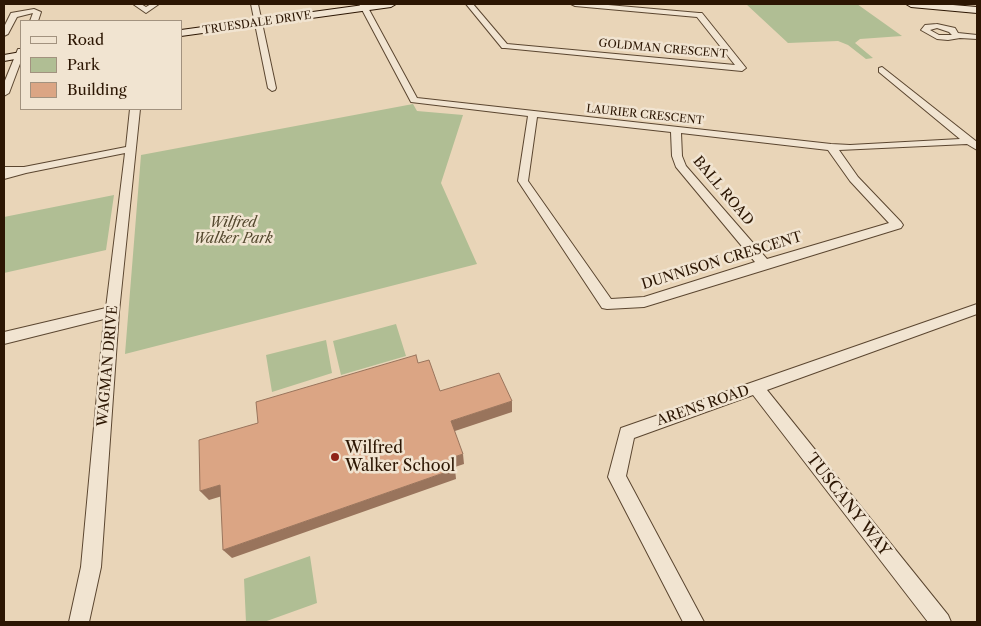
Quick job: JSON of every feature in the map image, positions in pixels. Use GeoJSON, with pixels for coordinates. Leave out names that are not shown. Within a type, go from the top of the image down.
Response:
{"type":"FeatureCollection","features":[{"type":"Feature","properties":{"kind":"street"},"geometry":{"type":"LineString","coordinates":[[137,4],[146,12]]}},
{"type":"Feature","properties":{"kind":"street"},"geometry":{"type":"LineString","coordinates":[[145,20],[146,12],[155,4]]}},
{"type":"Feature","properties":{"kind":"street"},"geometry":{"type":"LineString","coordinates":[[254,4],[272,88]]}},
{"type":"Feature","properties":{"kind":"street","name":"TRUESDALE DRIVE"},"geometry":{"type":"LineString","coordinates":[[182,33],[363,6],[391,4]]}},
{"type":"Feature","properties":{"kind":"street","name":"GOLDMAN CRESCENT"},"geometry":{"type":"LineString","coordinates":[[469,4],[505,46],[742,68],[699,15],[575,4]]}},
{"type":"Feature","properties":{"kind":"street"},"geometry":{"type":"LineString","coordinates":[[911,4],[977,10]]}},
{"type":"Feature","properties":{"kind":"street","name":"LAURIER CRESCENT"},"geometry":{"type":"LineString","coordinates":[[363,6],[414,100],[831,147],[973,144]]}},
{"type":"Feature","properties":{"kind":"street"},"geometry":{"type":"LineString","coordinates":[[965,9],[977,16]]}},
{"type":"Feature","properties":{"kind":"street"},"geometry":{"type":"LineString","coordinates":[[4,34],[12,17],[20,12],[37,12],[34,20]]}},
{"type":"Feature","properties":{"kind":"street"},"geometry":{"type":"LineString","coordinates":[[957,35],[977,37]]}},
{"type":"Feature","properties":{"kind":"street"},"geometry":{"type":"LineString","coordinates":[[4,58],[20,54]]}},
{"type":"Feature","properties":{"kind":"street"},"geometry":{"type":"LineString","coordinates":[[4,93],[20,56]]}},
{"type":"Feature","properties":{"kind":"street"},"geometry":{"type":"LineString","coordinates":[[882,70],[973,144]]}},
{"type":"Feature","properties":{"kind":"street","name":"WAGMAN DRIVE"},"geometry":{"type":"LineString","coordinates":[[79,622],[91,567],[112,312],[135,110]]}},
{"type":"Feature","properties":{"kind":"street","name":"DUNNISON CRESCENT"},"geometry":{"type":"LineString","coordinates":[[534,114],[523,181],[607,304],[644,302],[896,225],[854,179],[831,147]]}},
{"type":"Feature","properties":{"kind":"street","name":"BALL ROAD"},"geometry":{"type":"LineString","coordinates":[[676,131],[677,156],[681,167],[764,264]]}},
{"type":"Feature","properties":{"kind":"street"},"geometry":{"type":"LineString","coordinates":[[4,176],[24,170],[131,149]]}},
{"type":"Feature","properties":{"kind":"street"},"geometry":{"type":"LineString","coordinates":[[4,170],[24,170]]}},
{"type":"Feature","properties":{"kind":"street","name":"ARENS ROAD"},"geometry":{"type":"LineString","coordinates":[[694,622],[617,477],[627,433],[977,309]]}},
{"type":"Feature","properties":{"kind":"street"},"geometry":{"type":"LineString","coordinates":[[4,338],[112,312]]}},
{"type":"Feature","properties":{"kind":"street","name":"TUSCANY WAY"},"geometry":{"type":"LineString","coordinates":[[756,388],[941,622]]}},
{"type":"Feature","properties":{"kind":"green space"},"geometry":{"type":"Polygon","coordinates":[[[746,4],[857,4],[902,36],[860,39],[855,43],[873,58],[866,59],[848,45],[838,41],[788,43],[746,4]]]}},
{"type":"Feature","properties":{"kind":"green space","name":"Wilfred Walker Park"},"geometry":{"type":"Polygon","coordinates":[[[413,104],[417,111],[463,115],[441,183],[477,264],[125,354],[141,155],[413,104]]]}},
{"type":"Feature","properties":{"kind":"green space"},"geometry":{"type":"Polygon","coordinates":[[[114,195],[106,250],[4,273],[4,217],[114,195]]]}},
{"type":"Feature","properties":{"kind":"green space"},"geometry":{"type":"Polygon","coordinates":[[[396,324],[406,356],[341,375],[333,341],[396,324]]]}},
{"type":"Feature","properties":{"kind":"green space"},"geometry":{"type":"Polygon","coordinates":[[[326,340],[332,373],[272,392],[266,355],[326,340]]]}},
{"type":"Feature","properties":{"kind":"green space"},"geometry":{"type":"Polygon","coordinates":[[[310,556],[317,603],[264,622],[246,622],[244,579],[310,556]]]}},
{"type":"Feature","properties":{"kind":"building","name":"Wilfred Walker School"},"geometry":{"type":"Polygon","coordinates":[[[416,355],[418,363],[429,360],[440,391],[499,373],[512,401],[451,421],[463,454],[451,458],[455,469],[223,550],[220,485],[200,491],[199,440],[258,423],[256,402],[416,355]]]}},
{"type":"Feature","properties":{"kind":"place","name":"Wilfred Walker School"},"geometry":{"type":"Point","coordinates":[335,457]}}]}
